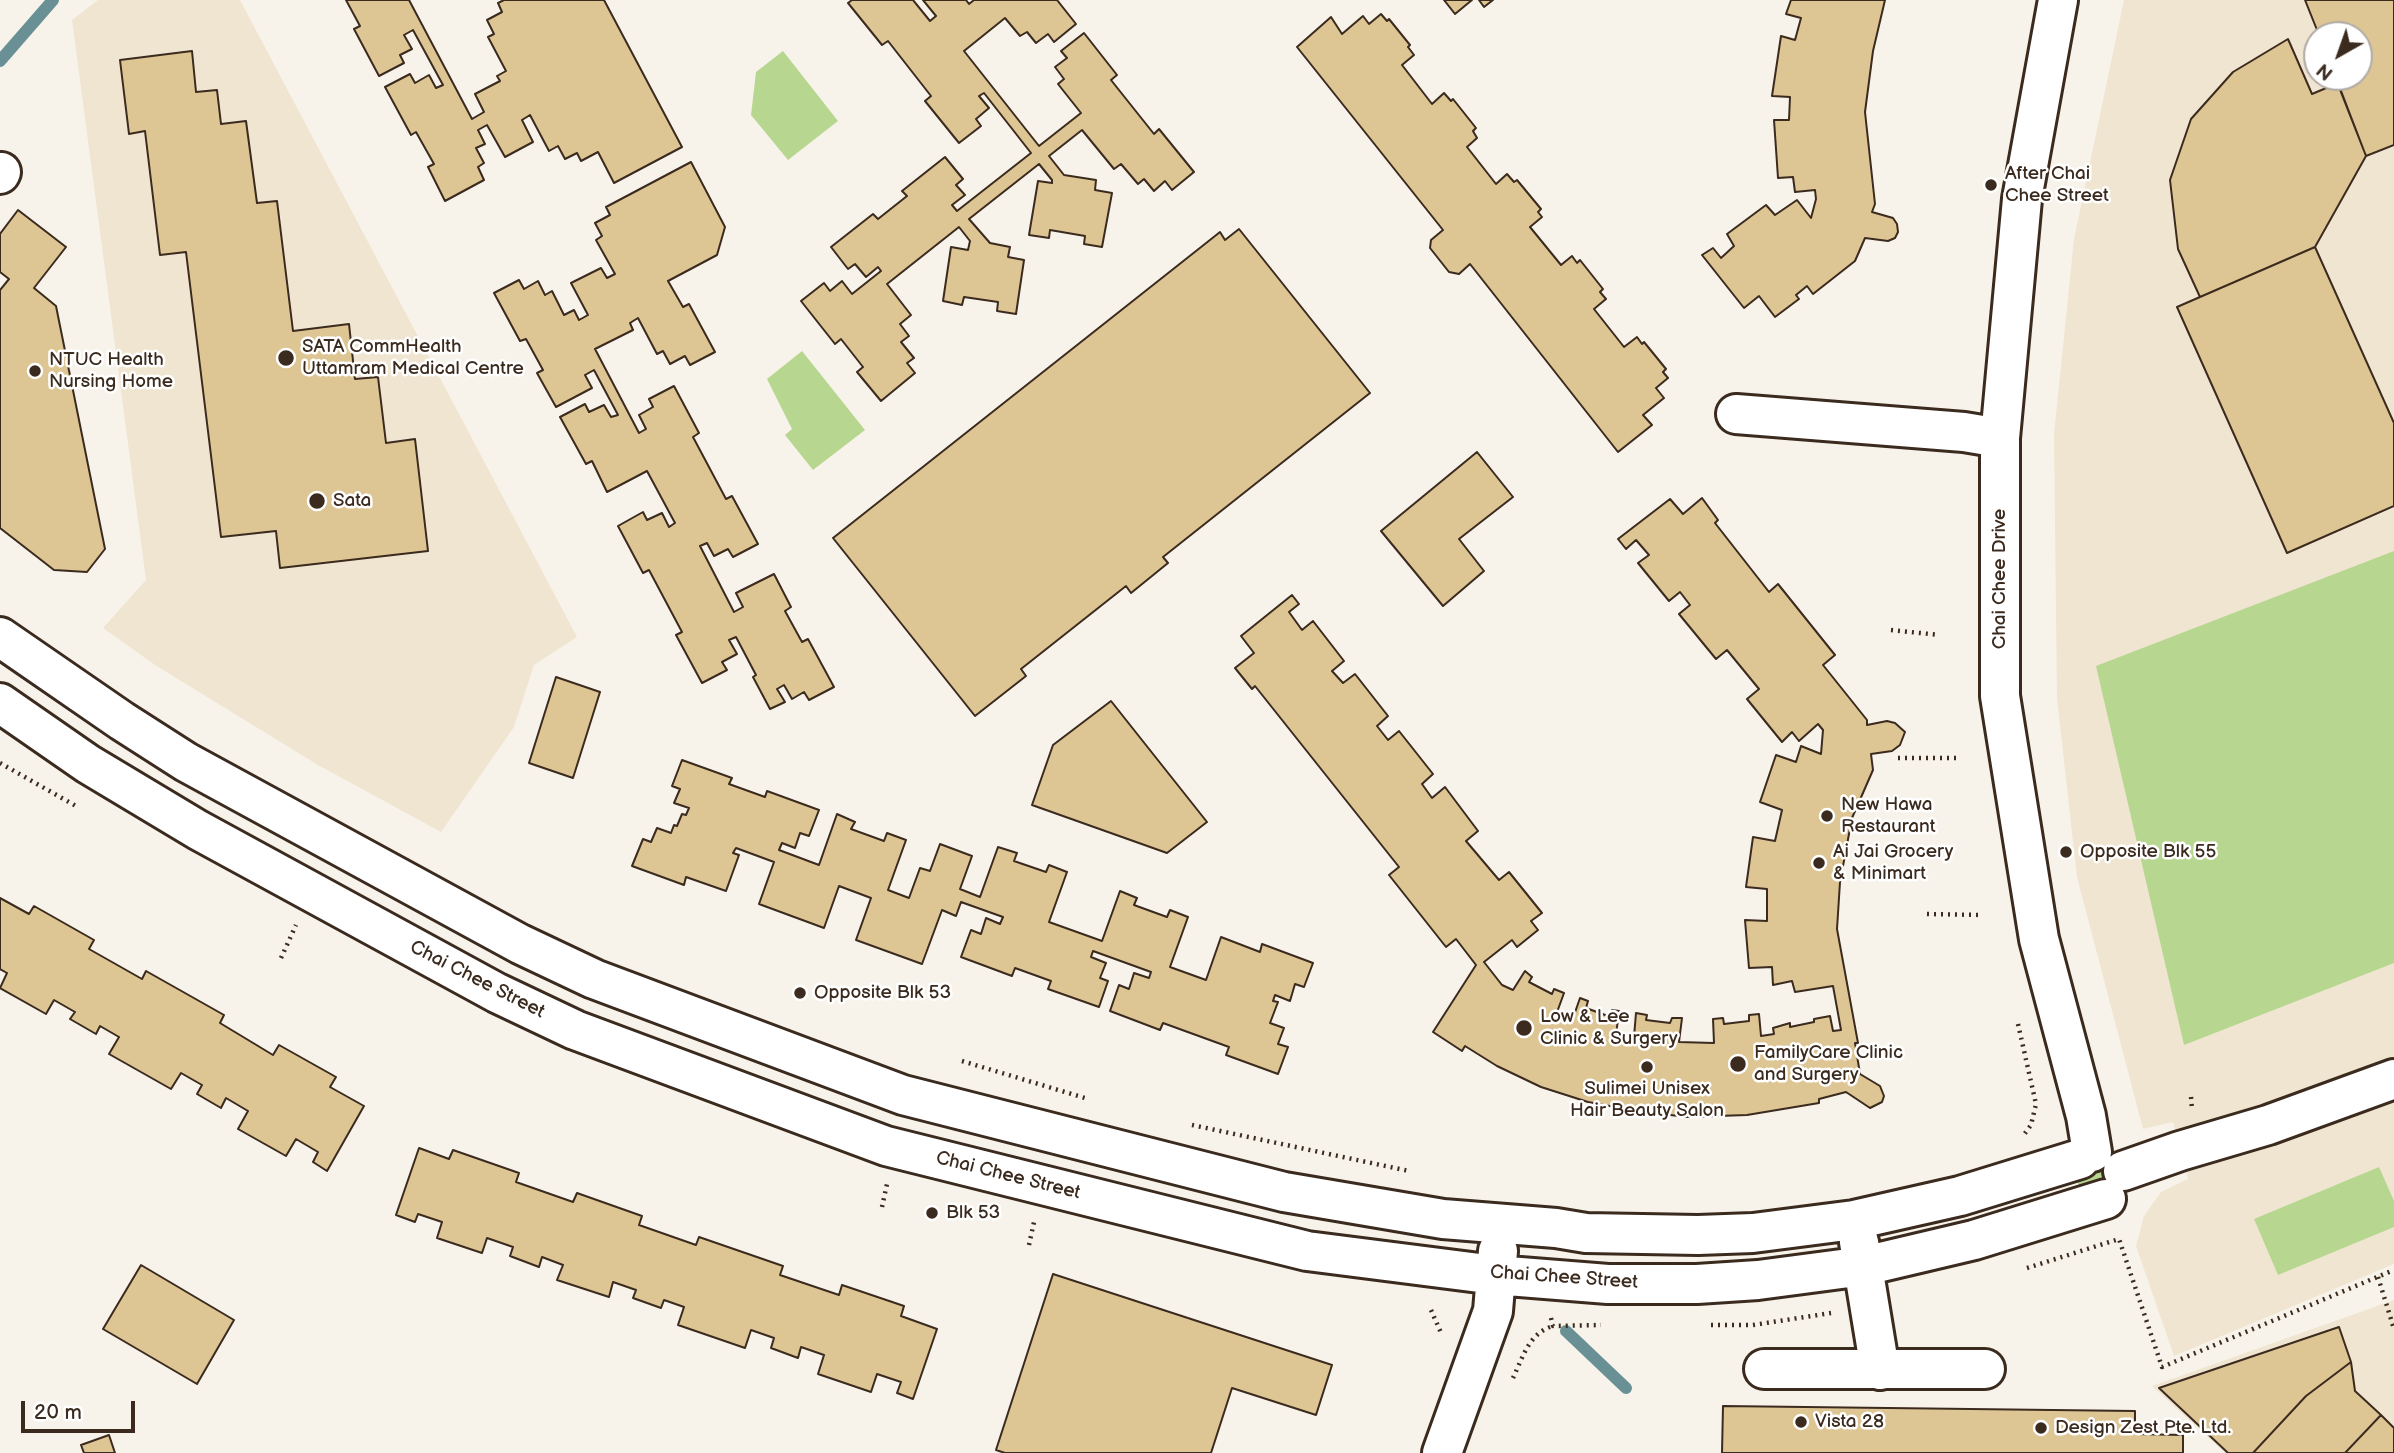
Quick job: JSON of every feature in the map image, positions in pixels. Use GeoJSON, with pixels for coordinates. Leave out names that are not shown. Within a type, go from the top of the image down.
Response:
{"type":"FeatureCollection","features":[{"type":"Feature","properties":{"kind":"street","name":"Chai Chee Drive"},"geometry":{"type":"LineString","coordinates":[[2058,0],[2022,199],[2000,439],[2000,696],[2039,939],[2100,1170]]}},
{"type":"Feature","properties":{"kind":"street"},"geometry":{"type":"LineString","coordinates":[[1736,414],[1964,432],[2000,439]]}},
{"type":"Feature","properties":{"kind":"street"},"geometry":{"type":"LineString","coordinates":[[0,637],[186,762],[520,944],[594,979],[903,1095],[1284,1192],[1443,1219],[1586,1233],[1753,1233],[1854,1220],[2180,1151],[2268,1125],[2394,1079]]}},
{"type":"Feature","properties":{"kind":"street","name":"Chai Chee Street"},"geometry":{"type":"LineString","coordinates":[[0,703],[88,764],[198,830],[497,993],[575,1030],[887,1146],[1307,1251],[1495,1275],[1608,1283],[1697,1284],[1758,1280],[1855,1267],[1974,1240],[2100,1170]]}},
{"type":"Feature","properties":{"kind":"street"},"geometry":{"type":"LineString","coordinates":[[1854,1220],[1854,1310],[1869,1369]]}},
{"type":"Feature","properties":{"kind":"street"},"geometry":{"type":"LineString","coordinates":[[1441,1453],[1493,1311],[1501,1224]]}},
{"type":"Feature","properties":{"kind":"street"},"geometry":{"type":"LineString","coordinates":[[1764,1369],[1985,1369]]}},
{"type":"Feature","properties":{"kind":"path"},"geometry":{"type":"LineString","coordinates":[[1891,630],[1939,635]]}},
{"type":"Feature","properties":{"kind":"path"},"geometry":{"type":"LineString","coordinates":[[1898,758],[1957,758]]}},
{"type":"Feature","properties":{"kind":"path"},"geometry":{"type":"LineString","coordinates":[[1927,914],[1983,915]]}},
{"type":"Feature","properties":{"kind":"path"},"geometry":{"type":"LineString","coordinates":[[281,958],[296,924]]}},
{"type":"Feature","properties":{"kind":"path"},"geometry":{"type":"LineString","coordinates":[[2016,1011],[2036,1104],[2031,1125],[2021,1138]]}},
{"type":"Feature","properties":{"kind":"path"},"geometry":{"type":"LineString","coordinates":[[962,1061],[1091,1100]]}},
{"type":"Feature","properties":{"kind":"path"},"geometry":{"type":"LineString","coordinates":[[2191,1097],[2192,1110]]}},
{"type":"Feature","properties":{"kind":"path"},"geometry":{"type":"LineString","coordinates":[[1183,1124],[1421,1173]]}},
{"type":"Feature","properties":{"kind":"path"},"geometry":{"type":"LineString","coordinates":[[882,1207],[887,1183]]}},
{"type":"Feature","properties":{"kind":"path"},"geometry":{"type":"LineString","coordinates":[[1029,1245],[1034,1224]]}},
{"type":"Feature","properties":{"kind":"path"},"geometry":{"type":"LineString","coordinates":[[2129,1271],[2162,1367],[2394,1270]]}},
{"type":"Feature","properties":{"kind":"path"},"geometry":{"type":"LineString","coordinates":[[2378,1277],[2394,1329]]}},
{"type":"Feature","properties":{"kind":"path"},"geometry":{"type":"LineString","coordinates":[[1511,1382],[1531,1341],[1540,1330],[1553,1325]]}},
{"type":"Feature","properties":{"kind":"shaded area"},"geometry":{"type":"Polygon","coordinates":[[[98,0],[240,0],[577,637],[534,665],[514,727],[441,832],[318,765],[155,665],[103,628],[146,580],[72,20],[98,0]]]}},
{"type":"Feature","properties":{"kind":"shaded area"},"geometry":{"type":"Polygon","coordinates":[[[2124,0],[2394,0],[2394,1264],[2174,1356],[2136,1246],[2144,1216],[2161,1192],[2188,1179],[2173,1122],[2143,1129],[2077,877],[2057,699],[2054,434],[2074,239],[2124,0]]]}},
{"type":"Feature","properties":{"kind":"shaded area"},"geometry":{"type":"Polygon","coordinates":[[[2394,1300],[2394,1453],[2225,1453],[2152,1386],[2394,1300]]]}},
{"type":"Feature","properties":{"kind":"green space"},"geometry":{"type":"Polygon","coordinates":[[[783,51],[838,121],[788,160],[751,115],[756,72],[783,51]]]}},
{"type":"Feature","properties":{"kind":"green space"},"geometry":{"type":"Polygon","coordinates":[[[802,351],[865,430],[813,470],[785,435],[792,429],[767,379],[802,351]]]}},
{"type":"Feature","properties":{"kind":"green space"},"geometry":{"type":"Polygon","coordinates":[[[2394,551],[2394,963],[2184,1045],[2096,666],[2394,551]]]}},
{"type":"Feature","properties":{"kind":"green space"},"geometry":{"type":"Polygon","coordinates":[[[2110,1154],[2115,1158],[2123,1177],[2081,1191],[2075,1176],[2110,1154]]]}},
{"type":"Feature","properties":{"kind":"green space"},"geometry":{"type":"Polygon","coordinates":[[[2379,1167],[2394,1201],[2394,1227],[2278,1275],[2254,1219],[2379,1167]]]}},
{"type":"Feature","properties":{"kind":"building"},"geometry":{"type":"Polygon","coordinates":[[[346,0],[409,0],[472,119],[484,112],[475,94],[500,81],[497,76],[506,71],[488,37],[494,34],[487,20],[502,12],[498,3],[504,0],[604,0],[682,147],[614,183],[598,152],[581,161],[577,153],[565,159],[558,146],[549,151],[530,115],[522,120],[533,142],[505,157],[487,125],[478,130],[485,144],[476,148],[484,163],[478,167],[484,180],[445,201],[428,167],[434,164],[416,132],[411,135],[385,87],[410,74],[415,83],[429,75],[436,88],[443,85],[413,30],[404,35],[412,49],[400,55],[404,63],[379,76],[354,29],[360,26],[346,0]]]}},
{"type":"Feature","properties":{"kind":"building"},"geometry":{"type":"Polygon","coordinates":[[[852,0],[913,0],[930,21],[936,16],[923,0],[966,0],[969,4],[974,0],[1057,0],[1076,24],[1054,42],[1048,34],[1036,43],[1027,32],[1020,36],[1005,18],[964,51],[1039,146],[1081,113],[1058,84],[1064,79],[1055,67],[1067,58],[1061,51],[1084,33],[1117,75],[1111,80],[1154,134],[1159,129],[1194,172],[1172,190],[1165,181],[1154,191],[1144,179],[1138,184],[1121,164],[1114,169],[1082,130],[1049,156],[1064,175],[1096,180],[1095,190],[1112,193],[1102,247],[1084,244],[1085,236],[1050,230],[1049,238],[1029,235],[1038,181],[1052,183],[1039,164],[969,219],[990,243],[1010,247],[1008,257],[1024,260],[1016,314],[997,311],[998,302],[964,297],[962,305],[943,301],[951,247],[968,250],[970,241],[959,227],[887,284],[911,315],[900,324],[909,336],[901,342],[914,358],[907,363],[915,373],[881,401],[857,372],[863,367],[841,339],[835,344],[801,301],[824,283],[830,291],[842,281],[852,294],[881,271],[878,267],[866,277],[855,264],[848,269],[831,247],[873,214],[878,219],[907,196],[902,191],[945,157],[963,179],[956,185],[965,195],[952,205],[957,211],[1031,153],[984,93],[979,96],[989,108],[976,119],[981,126],[959,143],[925,101],[931,96],[888,41],[882,45],[848,3],[852,0]]]}},
{"type":"Feature","properties":{"kind":"building"},"geometry":{"type":"Polygon","coordinates":[[[1444,0],[1472,0],[1455,14],[1444,0]]]}},
{"type":"Feature","properties":{"kind":"building"},"geometry":{"type":"Polygon","coordinates":[[[1479,0],[1493,0],[1484,7],[1479,0]]]}},
{"type":"Feature","properties":{"kind":"building"},"geometry":{"type":"Polygon","coordinates":[[[1791,0],[1885,0],[1873,51],[1865,112],[1875,204],[1872,212],[1893,218],[1898,232],[1895,238],[1888,241],[1865,238],[1855,261],[1813,294],[1807,286],[1796,295],[1799,299],[1775,317],[1759,296],[1744,308],[1702,255],[1713,248],[1721,258],[1734,246],[1727,234],[1766,205],[1775,215],[1797,200],[1811,218],[1816,199],[1815,190],[1795,192],[1793,177],[1778,178],[1774,120],[1789,120],[1790,97],[1772,96],[1781,36],[1795,40],[1801,18],[1786,14],[1791,0]]]}},
{"type":"Feature","properties":{"kind":"building"},"geometry":{"type":"Polygon","coordinates":[[[2305,0],[2394,0],[2394,145],[2366,156],[2340,91],[2373,91],[2373,21],[2313,21],[2305,0]]]}},
{"type":"Feature","properties":{"kind":"building"},"geometry":{"type":"Polygon","coordinates":[[[1381,14],[1387,21],[1389,19],[1410,45],[1408,47],[1414,55],[1402,65],[1432,104],[1444,93],[1451,101],[1453,99],[1476,128],[1473,131],[1477,138],[1467,147],[1496,184],[1507,174],[1514,182],[1517,180],[1541,209],[1538,212],[1542,217],[1530,227],[1561,265],[1572,256],[1577,263],[1580,260],[1603,289],[1600,292],[1606,299],[1594,309],[1624,347],[1637,337],[1666,369],[1663,372],[1668,378],[1656,388],[1664,398],[1643,415],[1652,425],[1618,452],[1470,264],[1459,274],[1449,272],[1430,248],[1431,240],[1443,230],[1297,47],[1331,17],[1342,34],[1363,16],[1369,24],[1381,14]]]}},
{"type":"Feature","properties":{"kind":"building"},"geometry":{"type":"Polygon","coordinates":[[[2288,39],[2303,73],[2303,91],[2311,91],[2312,94],[2319,91],[2341,91],[2366,156],[2315,247],[2200,297],[2178,249],[2170,180],[2191,119],[2233,72],[2288,39]]]}},
{"type":"Feature","properties":{"kind":"building"},"geometry":{"type":"Polygon","coordinates":[[[192,51],[196,92],[217,90],[221,124],[246,121],[257,203],[277,201],[293,331],[349,324],[355,379],[378,377],[386,443],[415,439],[428,551],[280,568],[276,531],[221,537],[186,252],[160,255],[145,131],[129,134],[120,60],[192,51]]]}},
{"type":"Feature","properties":{"kind":"building"},"geometry":{"type":"Polygon","coordinates":[[[691,162],[725,227],[717,255],[668,281],[683,307],[689,304],[715,352],[690,365],[685,356],[670,364],[663,351],[657,354],[638,318],[630,323],[633,330],[595,349],[639,433],[646,429],[639,415],[653,407],[649,399],[674,386],[699,433],[693,437],[726,499],[732,496],[758,544],[733,557],[728,549],[714,556],[707,543],[700,546],[734,612],[743,607],[736,593],[774,574],[791,607],[785,611],[802,642],[808,639],[834,687],[809,700],[804,692],[792,699],[784,685],[777,689],[785,702],[770,709],[736,637],[729,640],[737,654],[722,662],[727,670],[702,683],[676,635],[682,632],[649,570],[643,573],[618,526],[643,512],[647,520],[662,513],[669,527],[675,523],[647,471],[607,492],[592,461],[586,464],[560,417],[585,404],[589,412],[604,405],[611,417],[618,415],[594,370],[585,375],[592,388],[556,407],[537,373],[543,370],[526,339],[520,341],[494,293],[519,280],[524,289],[538,281],[545,295],[552,291],[564,315],[574,310],[579,320],[588,315],[571,283],[601,268],[607,278],[615,274],[596,240],[602,236],[595,223],[610,215],[606,207],[691,162]]]}},
{"type":"Feature","properties":{"kind":"building","name":"NTUC Health Nursing Home"},"geometry":{"type":"Polygon","coordinates":[[[18,210],[66,247],[34,288],[56,306],[105,549],[87,572],[54,570],[0,528],[0,290],[9,279],[0,272],[0,234],[18,210]]]}},
{"type":"Feature","properties":{"kind":"building"},"geometry":{"type":"Polygon","coordinates":[[[1239,229],[1370,393],[1163,557],[1168,563],[1131,593],[1126,586],[1021,669],[1026,676],[975,716],[833,538],[1220,232],[1225,240],[1239,229]]]}},
{"type":"Feature","properties":{"kind":"building"},"geometry":{"type":"Polygon","coordinates":[[[2315,247],[2394,423],[2394,506],[2287,553],[2177,307],[2315,247]]]}},
{"type":"Feature","properties":{"kind":"building"},"geometry":{"type":"Polygon","coordinates":[[[1477,452],[1513,497],[1459,539],[1484,571],[1443,606],[1381,531],[1477,452]]]}},
{"type":"Feature","properties":{"kind":"building"},"geometry":{"type":"Polygon","coordinates":[[[1702,498],[1718,520],[1715,523],[1769,592],[1778,584],[1835,655],[1823,665],[1867,720],[1867,725],[1887,721],[1895,723],[1905,732],[1900,745],[1892,751],[1871,754],[1873,770],[1852,818],[1840,882],[1837,929],[1858,1043],[1855,1043],[1860,1074],[1880,1086],[1884,1096],[1882,1102],[1870,1108],[1846,1092],[1819,1099],[1819,1103],[1747,1115],[1687,1117],[1637,1111],[1588,1102],[1541,1087],[1497,1066],[1465,1046],[1462,1051],[1433,1032],[1476,965],[1456,939],[1446,947],[1389,875],[1399,867],[1255,686],[1252,689],[1235,668],[1254,653],[1241,636],[1292,595],[1299,604],[1289,612],[1302,630],[1313,621],[1344,661],[1332,671],[1343,683],[1355,674],[1388,716],[1377,726],[1388,740],[1399,731],[1433,774],[1422,784],[1432,798],[1445,787],[1478,831],[1466,841],[1499,880],[1509,872],[1542,913],[1531,921],[1538,930],[1517,947],[1512,940],[1484,962],[1502,985],[1513,990],[1525,971],[1532,977],[1529,982],[1552,994],[1554,989],[1564,993],[1556,1015],[1572,1021],[1580,998],[1588,1001],[1586,1008],[1608,1016],[1612,1010],[1619,1011],[1616,1035],[1634,1037],[1636,1013],[1647,1015],[1646,1020],[1670,1023],[1672,1018],[1682,1018],[1679,1042],[1714,1043],[1713,1019],[1723,1018],[1724,1024],[1749,1021],[1749,1015],[1759,1014],[1761,1036],[1774,1034],[1773,1028],[1790,1023],[1790,1027],[1830,1016],[1833,1031],[1841,1030],[1833,986],[1795,992],[1792,981],[1773,985],[1772,967],[1749,968],[1745,920],[1767,921],[1767,889],[1746,887],[1753,837],[1775,841],[1782,810],[1760,802],[1776,755],[1796,762],[1801,746],[1821,754],[1823,730],[1818,724],[1799,741],[1792,732],[1782,742],[1747,699],[1759,689],[1727,650],[1716,659],[1679,614],[1690,605],[1680,592],[1669,601],[1638,563],[1649,555],[1636,540],[1626,549],[1618,539],[1670,499],[1683,514],[1702,498]]]}},
{"type":"Feature","properties":{"kind":"building"},"geometry":{"type":"Polygon","coordinates":[[[556,677],[600,692],[573,778],[529,763],[556,677]]]}},
{"type":"Feature","properties":{"kind":"building"},"geometry":{"type":"Polygon","coordinates":[[[1111,701],[1207,822],[1167,853],[1032,805],[1053,745],[1111,701]]]}},
{"type":"Feature","properties":{"kind":"building"},"geometry":{"type":"Polygon","coordinates":[[[682,760],[732,778],[729,784],[765,797],[767,791],[819,810],[809,836],[800,833],[795,848],[782,843],[779,850],[819,865],[837,814],[855,822],[851,829],[884,841],[887,833],[906,840],[888,890],[909,898],[920,868],[930,871],[940,844],[972,856],[960,889],[980,897],[998,847],[1017,853],[1014,861],[1046,872],[1049,865],[1067,872],[1049,922],[1102,941],[1120,891],[1137,898],[1134,905],[1167,917],[1170,910],[1188,917],[1170,967],[1206,980],[1221,937],[1260,952],[1262,944],[1313,963],[1304,987],[1295,984],[1290,1001],[1275,995],[1273,1001],[1278,1002],[1270,1023],[1284,1028],[1278,1044],[1288,1047],[1278,1074],[1226,1055],[1229,1047],[1163,1023],[1160,1030],[1110,1011],[1119,985],[1129,989],[1134,973],[1149,978],[1151,972],[1093,951],[1091,957],[1106,963],[1100,978],[1108,981],[1099,1007],[1048,989],[1051,981],[1015,968],[1012,976],[961,957],[971,930],[981,934],[986,918],[1000,924],[1003,917],[961,902],[956,916],[942,910],[922,964],[856,940],[871,898],[839,886],[824,928],[759,904],[774,862],[736,848],[733,853],[739,855],[726,891],[686,877],[684,885],[632,866],[643,839],[651,842],[657,828],[671,833],[682,814],[686,815],[689,808],[674,803],[680,789],[672,786],[682,760]]]}},
{"type":"Feature","properties":{"kind":"building"},"geometry":{"type":"Polygon","coordinates":[[[0,898],[29,914],[34,906],[94,940],[89,949],[142,979],[146,971],[224,1015],[220,1023],[273,1055],[279,1045],[336,1077],[330,1087],[364,1106],[327,1171],[313,1162],[318,1152],[296,1139],[286,1156],[238,1129],[248,1111],[226,1098],[221,1108],[197,1094],[202,1085],[181,1073],[171,1089],[109,1054],[119,1037],[100,1026],[96,1034],[70,1019],[75,1012],[54,1000],[46,1014],[0,988],[7,973],[0,969],[0,898]]]}},
{"type":"Feature","properties":{"kind":"building"},"geometry":{"type":"Polygon","coordinates":[[[419,1148],[449,1159],[453,1150],[519,1173],[516,1182],[573,1202],[577,1193],[642,1216],[639,1225],[696,1245],[699,1237],[783,1266],[780,1275],[839,1295],[842,1285],[904,1306],[901,1316],[937,1329],[913,1399],[897,1393],[901,1382],[877,1374],[871,1392],[818,1374],[824,1355],[801,1347],[798,1358],[771,1348],[774,1338],[751,1330],[745,1348],[678,1325],[684,1307],[664,1300],[661,1308],[633,1298],[636,1290],[613,1282],[609,1297],[557,1280],[563,1265],[542,1257],[539,1267],[510,1256],[513,1247],[487,1238],[482,1253],[437,1238],[442,1222],[418,1214],[415,1222],[396,1215],[419,1148]]]}},
{"type":"Feature","properties":{"kind":"building"},"geometry":{"type":"Polygon","coordinates":[[[141,1265],[234,1320],[197,1384],[103,1329],[141,1265]]]}},
{"type":"Feature","properties":{"kind":"building"},"geometry":{"type":"Polygon","coordinates":[[[1053,1274],[1332,1365],[1316,1415],[1232,1388],[1211,1453],[1005,1453],[996,1450],[1053,1274]]]}},
{"type":"Feature","properties":{"kind":"building"},"geometry":{"type":"Polygon","coordinates":[[[2339,1327],[2351,1362],[2306,1396],[2253,1453],[2228,1453],[2159,1388],[2339,1327]]]}},
{"type":"Feature","properties":{"kind":"building"},"geometry":{"type":"Polygon","coordinates":[[[2351,1362],[2355,1391],[2381,1415],[2345,1453],[2253,1453],[2306,1396],[2351,1362]]]}},
{"type":"Feature","properties":{"kind":"building"},"geometry":{"type":"Polygon","coordinates":[[[1723,1406],[2135,1411],[2135,1434],[2183,1435],[2183,1453],[1722,1453],[1723,1406]]]}},
{"type":"Feature","properties":{"kind":"building"},"geometry":{"type":"Polygon","coordinates":[[[2381,1415],[2394,1428],[2394,1453],[2345,1453],[2381,1415]]]}},
{"type":"Feature","properties":{"kind":"building"},"geometry":{"type":"Polygon","coordinates":[[[109,1435],[115,1453],[84,1453],[81,1445],[109,1435]]]}},
{"type":"Feature","properties":{"kind":"waterway"},"geometry":{"type":"LineString","coordinates":[[0,61],[53,0]]}},
{"type":"Feature","properties":{"kind":"waterway"},"geometry":{"type":"LineString","coordinates":[[1566,1331],[1626,1388]]}},
{"type":"Feature","properties":{"kind":"place","name":"After Chai Chee Street"},"geometry":{"type":"Point","coordinates":[1991,185]}},
{"type":"Feature","properties":{"kind":"place","name":"SATA CommHealth Uttamram Medical Centre"},"geometry":{"type":"Point","coordinates":[286,358]}},
{"type":"Feature","properties":{"kind":"place","name":"NTUC Health Nursing Home"},"geometry":{"type":"Point","coordinates":[35,371]}},
{"type":"Feature","properties":{"kind":"place","name":"Sata"},"geometry":{"type":"Point","coordinates":[317,501]}},
{"type":"Feature","properties":{"kind":"place","name":"New Hawa Restaurant"},"geometry":{"type":"Point","coordinates":[1827,816]}},
{"type":"Feature","properties":{"kind":"place","name":"Opposite Blk 55"},"geometry":{"type":"Point","coordinates":[2066,852]}},
{"type":"Feature","properties":{"kind":"place","name":"Ai Jai Grocery & Minimart"},"geometry":{"type":"Point","coordinates":[1819,863]}},
{"type":"Feature","properties":{"kind":"place","name":"Opposite Blk 53"},"geometry":{"type":"Point","coordinates":[800,993]}},
{"type":"Feature","properties":{"kind":"place","name":"Low & Lee Clinic & Surgery"},"geometry":{"type":"Point","coordinates":[1524,1028]}},
{"type":"Feature","properties":{"kind":"place","name":"FamilyCare Clinic and Surgery"},"geometry":{"type":"Point","coordinates":[1738,1064]}},
{"type":"Feature","properties":{"kind":"place","name":"Sulimei Unisex Hair Beauty Salon"},"geometry":{"type":"Point","coordinates":[1647,1067]}},
{"type":"Feature","properties":{"kind":"place","name":"Blk 53"},"geometry":{"type":"Point","coordinates":[932,1213]}},
{"type":"Feature","properties":{"kind":"place","name":"Vista 28"},"geometry":{"type":"Point","coordinates":[1801,1422]}},
{"type":"Feature","properties":{"kind":"place","name":"Design Zest Pte. Ltd."},"geometry":{"type":"Point","coordinates":[2041,1428]}}]}
